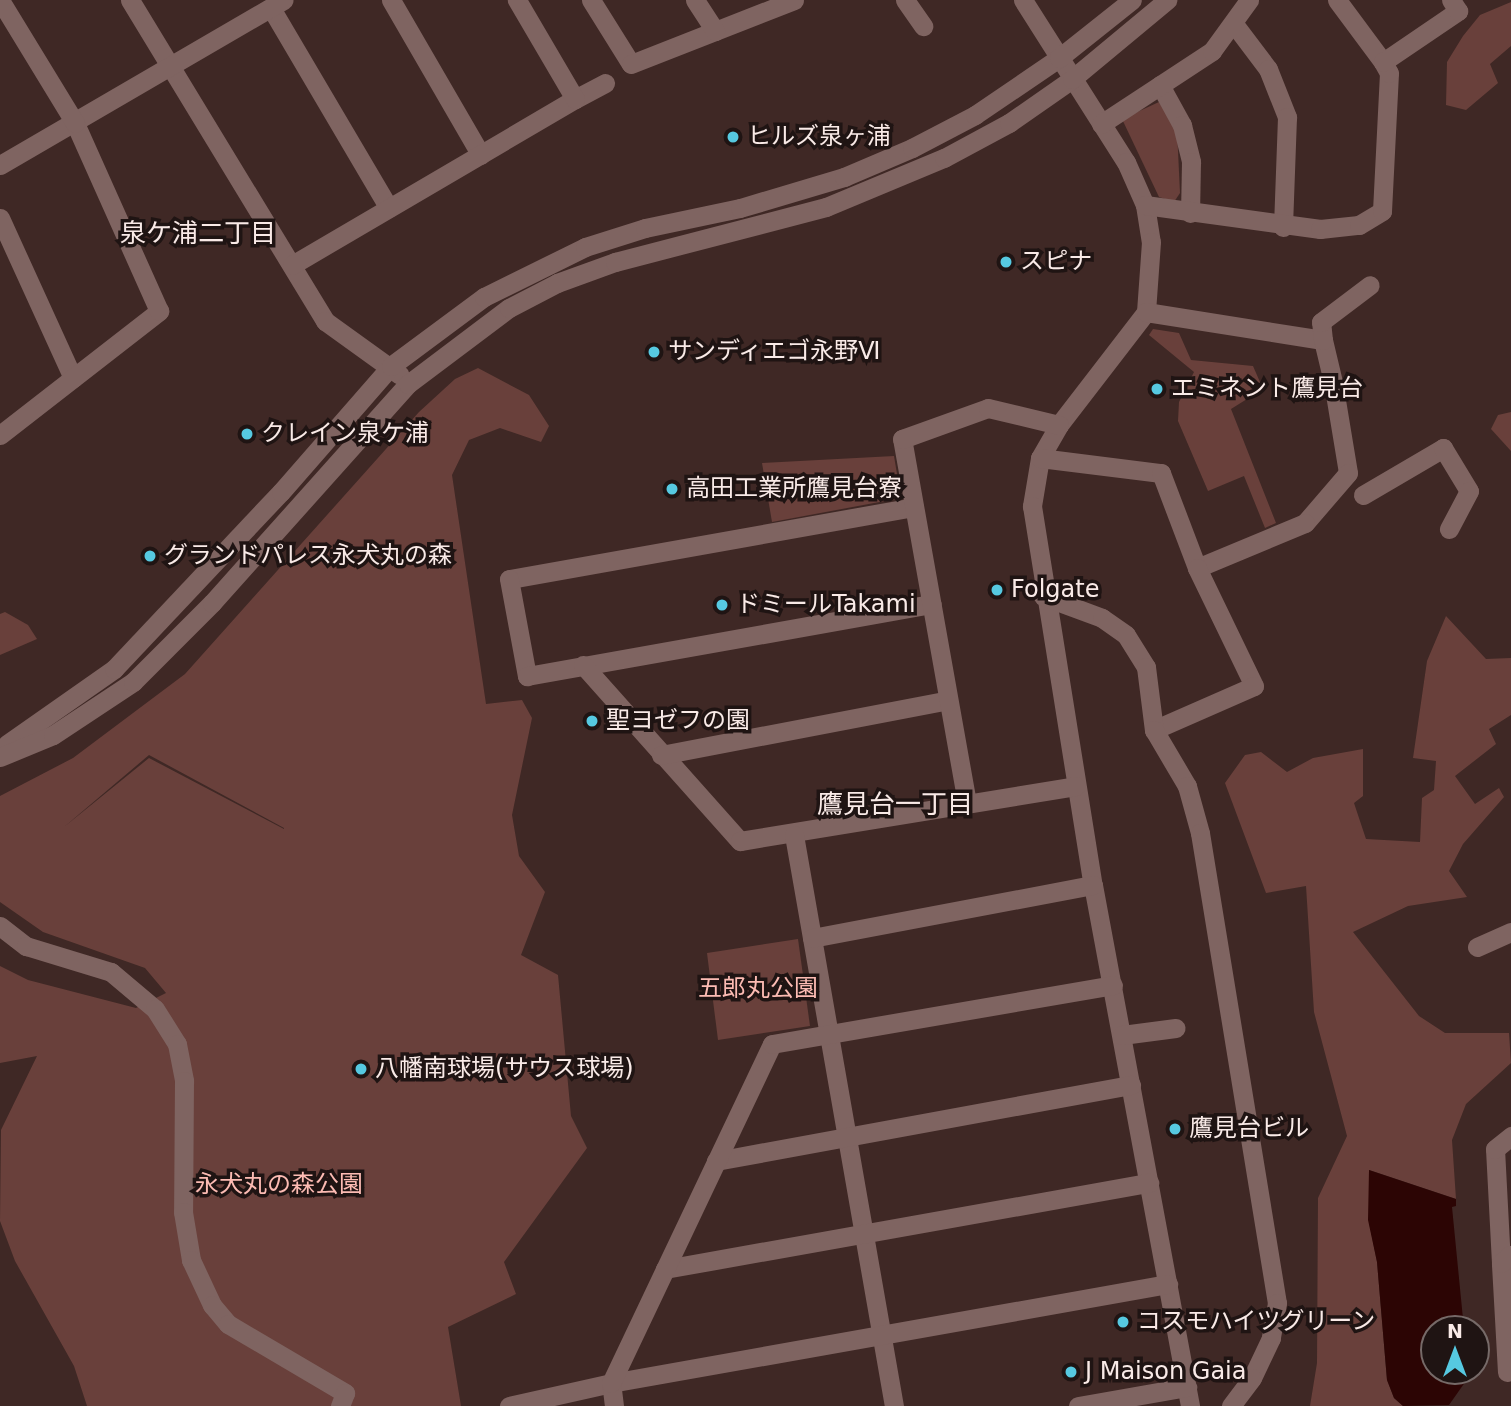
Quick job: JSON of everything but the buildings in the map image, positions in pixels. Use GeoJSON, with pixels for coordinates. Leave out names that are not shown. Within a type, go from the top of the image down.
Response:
{"type":"FeatureCollection","features":[{"type":"Feature","properties":{"kind":"street"},"geometry":{"type":"LineString","coordinates":[[0,0],[75,123],[159,311],[0,435]]}},
{"type":"Feature","properties":{"kind":"street"},"geometry":{"type":"LineString","coordinates":[[130,0],[325,321],[391,366],[408,384]]}},
{"type":"Feature","properties":{"kind":"street"},"geometry":{"type":"LineString","coordinates":[[391,0],[481,155]]}},
{"type":"Feature","properties":{"kind":"street"},"geometry":{"type":"LineString","coordinates":[[517,0],[575,99]]}},
{"type":"Feature","properties":{"kind":"street"},"geometry":{"type":"LineString","coordinates":[[591,0],[631,64],[794,0]]}},
{"type":"Feature","properties":{"kind":"street"},"geometry":{"type":"LineString","coordinates":[[695,0],[715,31]]}},
{"type":"Feature","properties":{"kind":"street"},"geometry":{"type":"LineString","coordinates":[[905,0],[923,26]]}},
{"type":"Feature","properties":{"kind":"street"},"geometry":{"type":"LineString","coordinates":[[1023,0],[1101,124],[1145,205],[1151,269],[1146,312],[1059,425],[1040,458],[1032,506],[1044,596],[1093,885],[1189,1397],[1077,1406]]}},
{"type":"Feature","properties":{"kind":"street"},"geometry":{"type":"LineString","coordinates":[[0,748],[60,711],[114,669],[281,492],[391,366],[484,297],[536,269],[645,228],[740,208],[844,177],[975,115],[1059,58],[1132,0]]}},
{"type":"Feature","properties":{"kind":"street"},"geometry":{"type":"LineString","coordinates":[[0,757],[53,735],[133,682],[212,603],[408,384],[509,308],[557,283],[626,258],[826,207],[891,181],[1009,123],[1072,79],[1167,0]]}},
{"type":"Feature","properties":{"kind":"street"},"geometry":{"type":"LineString","coordinates":[[1101,124],[1212,51],[1249,0]]}},
{"type":"Feature","properties":{"kind":"street"},"geometry":{"type":"LineString","coordinates":[[1145,205],[1283,227],[1320,229],[1359,225],[1382,211],[1389,73],[1337,0]]}},
{"type":"Feature","properties":{"kind":"street"},"geometry":{"type":"LineString","coordinates":[[1383,62],[1458,11],[1451,0]]}},
{"type":"Feature","properties":{"kind":"street"},"geometry":{"type":"LineString","coordinates":[[0,165],[277,4],[389,208]]}},
{"type":"Feature","properties":{"kind":"street"},"geometry":{"type":"LineString","coordinates":[[1234,24],[1268,69],[1287,117],[1283,227]]}},
{"type":"Feature","properties":{"kind":"street"},"geometry":{"type":"LineString","coordinates":[[292,265],[605,83]]}},
{"type":"Feature","properties":{"kind":"street"},"geometry":{"type":"LineString","coordinates":[[1160,85],[1182,125],[1191,162],[1190,213]]}},
{"type":"Feature","properties":{"kind":"street"},"geometry":{"type":"LineString","coordinates":[[0,218],[73,378]]}},
{"type":"Feature","properties":{"kind":"street"},"geometry":{"type":"LineString","coordinates":[[1197,568],[1306,523],[1348,473],[1321,321],[1370,285]]}},
{"type":"Feature","properties":{"kind":"street"},"geometry":{"type":"LineString","coordinates":[[1146,312],[1323,340]]}},
{"type":"Feature","properties":{"kind":"street"},"geometry":{"type":"LineString","coordinates":[[967,803],[902,439],[988,408],[1059,425]]}},
{"type":"Feature","properties":{"kind":"street"},"geometry":{"type":"LineString","coordinates":[[1363,495],[1443,448],[1469,491],[1449,529]]}},
{"type":"Feature","properties":{"kind":"street"},"geometry":{"type":"LineString","coordinates":[[1040,458],[1161,473],[1197,568],[1254,686],[1154,730]]}},
{"type":"Feature","properties":{"kind":"street"},"geometry":{"type":"LineString","coordinates":[[914,507],[509,579],[527,676],[932,604]]}},
{"type":"Feature","properties":{"kind":"street"},"geometry":{"type":"LineString","coordinates":[[1044,596],[1102,618],[1126,635],[1146,667],[1154,730],[1186,786],[1200,832],[1277,1303],[1271,1338],[1252,1378],[1231,1406]]}},
{"type":"Feature","properties":{"kind":"street"},"geometry":{"type":"LineString","coordinates":[[583,666],[740,841],[794,835],[1076,786]]}},
{"type":"Feature","properties":{"kind":"street"},"geometry":{"type":"LineString","coordinates":[[661,755],[948,700]]}},
{"type":"Feature","properties":{"kind":"street"},"geometry":{"type":"LineString","coordinates":[[794,835],[894,1406]]}},
{"type":"Feature","properties":{"kind":"street"},"geometry":{"type":"LineString","coordinates":[[812,938],[1093,885]]}},
{"type":"Feature","properties":{"kind":"street"},"geometry":{"type":"LineString","coordinates":[[0,926],[26,946],[111,972],[155,1009],[177,1044],[184,1081],[183,1212],[191,1260],[212,1305],[228,1324],[345,1393],[340,1406]]}},
{"type":"Feature","properties":{"kind":"street"},"geometry":{"type":"LineString","coordinates":[[1477,947],[1511,932]]}},
{"type":"Feature","properties":{"kind":"street"},"geometry":{"type":"LineString","coordinates":[[614,1406],[611,1383],[772,1044],[1112,985]]}},
{"type":"Feature","properties":{"kind":"street"},"geometry":{"type":"LineString","coordinates":[[1122,1035],[1176,1028]]}},
{"type":"Feature","properties":{"kind":"street"},"geometry":{"type":"LineString","coordinates":[[716,1161],[1131,1085]]}},
{"type":"Feature","properties":{"kind":"street"},"geometry":{"type":"LineString","coordinates":[[1507,1372],[1506,1259],[1495,1149],[1511,1136]]}},
{"type":"Feature","properties":{"kind":"street"},"geometry":{"type":"LineString","coordinates":[[665,1269],[864,1237],[1149,1183]]}},
{"type":"Feature","properties":{"kind":"street"},"geometry":{"type":"LineString","coordinates":[[509,1406],[611,1383],[882,1337],[1168,1284]]}},
{"type":"Feature","properties":{"kind":"green space"},"geometry":{"type":"Polygon","coordinates":[[[1511,2],[1511,46],[1490,64],[1498,83],[1466,110],[1446,105],[1447,62],[1463,36],[1480,15],[1511,2]]]}},
{"type":"Feature","properties":{"kind":"green space"},"geometry":{"type":"Polygon","coordinates":[[[1159,102],[1177,130],[1180,193],[1174,202],[1159,197],[1122,119],[1159,102]]]}},
{"type":"Feature","properties":{"kind":"green space"},"geometry":{"type":"Polygon","coordinates":[[[1153,329],[1179,333],[1191,360],[1253,366],[1263,389],[1231,409],[1276,523],[1265,528],[1244,476],[1208,491],[1178,421],[1179,402],[1194,372],[1149,335],[1153,329]]]}},
{"type":"Feature","properties":{"kind":"green space","name":"永犬丸の森公園"},"geometry":{"type":"Polygon","coordinates":[[[478,368],[529,395],[549,426],[541,442],[500,428],[469,440],[452,475],[486,704],[522,700],[532,718],[512,815],[519,856],[545,892],[521,955],[558,975],[571,1116],[587,1148],[504,1262],[516,1294],[448,1327],[461,1406],[87,1406],[74,1366],[15,1261],[0,1221],[1,1130],[37,1056],[0,1063],[0,966],[28,980],[136,1008],[166,993],[145,968],[43,932],[0,902],[0,796],[73,758],[185,674],[419,412],[455,379],[478,368]],[[149,755],[64,827],[149,758],[284,828],[149,755]]]}},
{"type":"Feature","properties":{"kind":"green space"},"geometry":{"type":"Polygon","coordinates":[[[1511,412],[1511,451],[1491,429],[1498,415],[1511,412]]]}},
{"type":"Feature","properties":{"kind":"green space"},"geometry":{"type":"Polygon","coordinates":[[[894,456],[901,498],[772,522],[762,463],[894,456]]]}},
{"type":"Feature","properties":{"kind":"green space"},"geometry":{"type":"Polygon","coordinates":[[[5,612],[28,625],[37,639],[0,655],[0,614],[5,612]]]}},
{"type":"Feature","properties":{"kind":"green space"},"geometry":{"type":"Polygon","coordinates":[[[1446,616],[1486,659],[1511,658],[1511,715],[1489,729],[1496,744],[1455,776],[1475,804],[1499,788],[1504,797],[1463,844],[1449,871],[1467,897],[1408,906],[1353,932],[1419,1016],[1445,1033],[1509,1033],[1511,1063],[1466,1104],[1452,1140],[1456,1199],[1369,1170],[1369,1222],[1377,1262],[1387,1380],[1394,1398],[1403,1406],[1310,1406],[1317,1363],[1318,1198],[1347,1136],[1314,1012],[1306,886],[1266,893],[1225,783],[1245,755],[1261,752],[1287,772],[1313,758],[1363,749],[1363,796],[1354,803],[1366,839],[1420,842],[1422,798],[1434,790],[1436,761],[1413,758],[1427,661],[1446,616]]]}},
{"type":"Feature","properties":{"kind":"green space","name":"五郎丸公園"},"geometry":{"type":"Polygon","coordinates":[[[798,939],[810,1026],[718,1040],[707,953],[798,939]]]}},
{"type":"Feature","properties":{"kind":"shaded area"},"geometry":{"type":"Polygon","coordinates":[[[1369,1170],[1456,1199],[1456,1206],[1452,1207],[1463,1315],[1420,1315],[1420,1385],[1463,1385],[1449,1405],[1403,1406],[1394,1398],[1387,1380],[1377,1262],[1368,1220],[1369,1170]]]}},
{"type":"Feature","properties":{"kind":"place","name":"ヒルズ泉ヶ浦"},"geometry":{"type":"Point","coordinates":[733,137]}},
{"type":"Feature","properties":{"kind":"place","name":"スピナ"},"geometry":{"type":"Point","coordinates":[1006,262]}},
{"type":"Feature","properties":{"kind":"place","name":"サンディエゴ永野Ⅵ"},"geometry":{"type":"Point","coordinates":[654,352]}},
{"type":"Feature","properties":{"kind":"place","name":"エミネント鷹見台"},"geometry":{"type":"Point","coordinates":[1157,389]}},
{"type":"Feature","properties":{"kind":"place","name":"クレイン泉ケ浦"},"geometry":{"type":"Point","coordinates":[247,434]}},
{"type":"Feature","properties":{"kind":"place","name":"高田工業所鷹見台寮"},"geometry":{"type":"Point","coordinates":[672,489]}},
{"type":"Feature","properties":{"kind":"place","name":"グランドパレス永犬丸の森"},"geometry":{"type":"Point","coordinates":[150,556]}},
{"type":"Feature","properties":{"kind":"place","name":"Folgate"},"geometry":{"type":"Point","coordinates":[997,590]}},
{"type":"Feature","properties":{"kind":"place","name":"ドミールTakami"},"geometry":{"type":"Point","coordinates":[722,605]}},
{"type":"Feature","properties":{"kind":"place","name":"聖ヨゼフの園"},"geometry":{"type":"Point","coordinates":[592,721]}},
{"type":"Feature","properties":{"kind":"place","name":"八幡南球場(サウス球場)"},"geometry":{"type":"Point","coordinates":[361,1069]}},
{"type":"Feature","properties":{"kind":"place","name":"鷹見台ビル"},"geometry":{"type":"Point","coordinates":[1175,1129]}},
{"type":"Feature","properties":{"kind":"place","name":"コスモハイツグリーン"},"geometry":{"type":"Point","coordinates":[1123,1322]}},
{"type":"Feature","properties":{"kind":"place","name":"J Maison Gaia"},"geometry":{"type":"Point","coordinates":[1071,1372]}},
{"type":"Feature","properties":{"kind":"district","name":"泉ケ浦二丁目"},"geometry":{"type":"Point","coordinates":[198,234]}},
{"type":"Feature","properties":{"kind":"district","name":"鷹見台一丁目"},"geometry":{"type":"Point","coordinates":[895,805]}}]}
